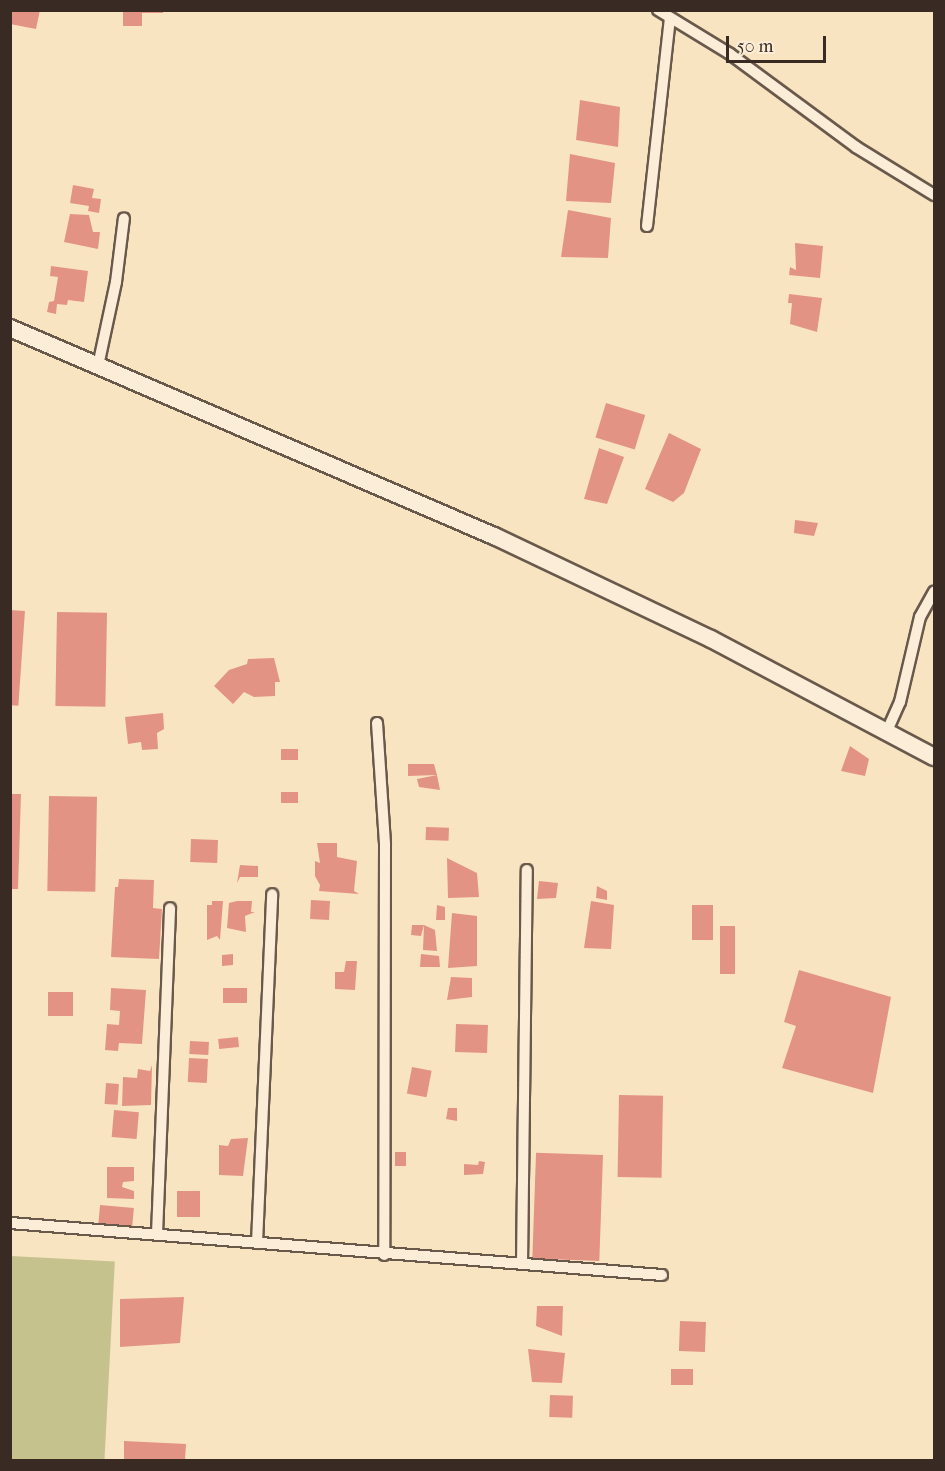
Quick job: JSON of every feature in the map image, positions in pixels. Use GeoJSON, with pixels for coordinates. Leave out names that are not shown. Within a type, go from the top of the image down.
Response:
{"type":"FeatureCollection","features":[{"type":"Feature","properties":{"kind":"street"},"geometry":{"type":"LineString","coordinates":[[658,10],[730,54],[856,147],[934,195]]}},
{"type":"Feature","properties":{"kind":"street"},"geometry":{"type":"LineString","coordinates":[[647,226],[670,18]]}},
{"type":"Feature","properties":{"kind":"street"},"geometry":{"type":"LineString","coordinates":[[98,366],[116,282],[124,218]]}},
{"type":"Feature","properties":{"kind":"street"},"geometry":{"type":"LineString","coordinates":[[10,328],[494,536],[711,639],[934,757]]}},
{"type":"Feature","properties":{"kind":"street"},"geometry":{"type":"LineString","coordinates":[[887,731],[900,702],[920,617],[934,591]]}},
{"type":"Feature","properties":{"kind":"street"},"geometry":{"type":"LineString","coordinates":[[377,723],[385,845],[384,1255]]}},
{"type":"Feature","properties":{"kind":"street"},"geometry":{"type":"LineString","coordinates":[[522,1263],[527,870]]}},
{"type":"Feature","properties":{"kind":"street"},"geometry":{"type":"LineString","coordinates":[[257,1243],[272,894]]}},
{"type":"Feature","properties":{"kind":"street"},"geometry":{"type":"LineString","coordinates":[[157,1234],[170,908]]}},
{"type":"Feature","properties":{"kind":"street"},"geometry":{"type":"LineString","coordinates":[[10,1223],[384,1255],[522,1263],[662,1275]]}},
{"type":"Feature","properties":{"kind":"shaded area"},"geometry":{"type":"Polygon","coordinates":[[[11,1256],[115,1261],[104,1460],[10,1460],[11,1256]]]}},
{"type":"Feature","properties":{"kind":"building"},"geometry":{"type":"Polygon","coordinates":[[[10,10],[40,10],[36,29],[10,24],[10,10]]]}},
{"type":"Feature","properties":{"kind":"building"},"geometry":{"type":"Polygon","coordinates":[[[123,10],[163,10],[163,13],[142,13],[142,26],[123,26],[123,10]]]}},
{"type":"Feature","properties":{"kind":"building"},"geometry":{"type":"Polygon","coordinates":[[[580,100],[620,107],[618,147],[576,140],[580,100]]]}},
{"type":"Feature","properties":{"kind":"building"},"geometry":{"type":"Polygon","coordinates":[[[570,154],[615,163],[611,203],[566,201],[570,154]]]}},
{"type":"Feature","properties":{"kind":"building"},"geometry":{"type":"Polygon","coordinates":[[[73,185],[94,189],[92,198],[101,199],[99,213],[88,211],[89,206],[70,203],[73,185]]]}},
{"type":"Feature","properties":{"kind":"building"},"geometry":{"type":"Polygon","coordinates":[[[568,210],[611,218],[608,258],[561,257],[568,210]]]}},
{"type":"Feature","properties":{"kind":"building"},"geometry":{"type":"Polygon","coordinates":[[[70,214],[89,215],[93,232],[100,232],[98,249],[64,242],[70,214]]]}},
{"type":"Feature","properties":{"kind":"building"},"geometry":{"type":"Polygon","coordinates":[[[795,243],[823,246],[820,278],[789,275],[790,267],[796,270],[795,243]]]}},
{"type":"Feature","properties":{"kind":"building"},"geometry":{"type":"Polygon","coordinates":[[[51,266],[88,271],[84,302],[68,300],[67,305],[57,304],[56,314],[47,312],[49,302],[54,301],[58,277],[50,276],[51,266]]]}},
{"type":"Feature","properties":{"kind":"building"},"geometry":{"type":"Polygon","coordinates":[[[789,294],[822,298],[817,332],[790,324],[792,303],[788,303],[789,294]]]}},
{"type":"Feature","properties":{"kind":"building"},"geometry":{"type":"Polygon","coordinates":[[[606,403],[645,415],[635,449],[595,437],[606,403]]]}},
{"type":"Feature","properties":{"kind":"building"},"geometry":{"type":"Polygon","coordinates":[[[669,433],[701,449],[684,493],[673,502],[645,489],[669,433]]]}},
{"type":"Feature","properties":{"kind":"building"},"geometry":{"type":"Polygon","coordinates":[[[599,448],[624,457],[607,504],[584,499],[599,448]]]}},
{"type":"Feature","properties":{"kind":"building"},"geometry":{"type":"Polygon","coordinates":[[[795,520],[818,523],[814,536],[794,533],[795,520]]]}},
{"type":"Feature","properties":{"kind":"building"},"geometry":{"type":"Polygon","coordinates":[[[10,610],[25,611],[18,706],[10,705],[10,610]]]}},
{"type":"Feature","properties":{"kind":"building"},"geometry":{"type":"Polygon","coordinates":[[[57,612],[107,613],[105,707],[55,706],[57,612]]]}},
{"type":"Feature","properties":{"kind":"building"},"geometry":{"type":"Polygon","coordinates":[[[274,658],[280,682],[275,682],[275,696],[254,697],[244,692],[233,704],[214,686],[229,670],[247,664],[248,659],[274,658]]]}},
{"type":"Feature","properties":{"kind":"building"},"geometry":{"type":"Polygon","coordinates":[[[163,713],[164,729],[157,733],[158,749],[142,750],[141,742],[128,744],[125,717],[163,713]]]}},
{"type":"Feature","properties":{"kind":"building"},"geometry":{"type":"Polygon","coordinates":[[[850,746],[869,759],[865,776],[841,771],[850,746]]]}},
{"type":"Feature","properties":{"kind":"building"},"geometry":{"type":"Polygon","coordinates":[[[281,749],[298,749],[298,760],[281,760],[281,749]]]}},
{"type":"Feature","properties":{"kind":"building"},"geometry":{"type":"Polygon","coordinates":[[[408,764],[434,764],[437,775],[408,776],[408,764]]]}},
{"type":"Feature","properties":{"kind":"building"},"geometry":{"type":"Polygon","coordinates":[[[437,775],[440,790],[419,787],[417,779],[437,775]]]}},
{"type":"Feature","properties":{"kind":"building"},"geometry":{"type":"Polygon","coordinates":[[[281,792],[298,792],[298,803],[281,803],[281,792]]]}},
{"type":"Feature","properties":{"kind":"building"},"geometry":{"type":"Polygon","coordinates":[[[10,794],[21,794],[18,889],[10,889],[10,794]]]}},
{"type":"Feature","properties":{"kind":"building"},"geometry":{"type":"Polygon","coordinates":[[[49,796],[97,797],[95,892],[47,891],[49,796]]]}},
{"type":"Feature","properties":{"kind":"building"},"geometry":{"type":"Polygon","coordinates":[[[426,827],[449,828],[449,841],[426,840],[426,827]]]}},
{"type":"Feature","properties":{"kind":"building"},"geometry":{"type":"Polygon","coordinates":[[[191,839],[218,840],[217,863],[190,862],[191,839]]]}},
{"type":"Feature","properties":{"kind":"building"},"geometry":{"type":"Polygon","coordinates":[[[317,843],[337,843],[337,857],[357,861],[354,891],[359,894],[319,891],[320,885],[315,876],[315,861],[320,863],[317,843]]]}},
{"type":"Feature","properties":{"kind":"building"},"geometry":{"type":"Polygon","coordinates":[[[447,858],[477,873],[479,897],[448,898],[447,858]]]}},
{"type":"Feature","properties":{"kind":"building"},"geometry":{"type":"Polygon","coordinates":[[[240,865],[258,866],[258,877],[240,877],[237,883],[240,865]]]}},
{"type":"Feature","properties":{"kind":"building"},"geometry":{"type":"Polygon","coordinates":[[[119,879],[154,880],[153,908],[162,909],[159,959],[111,957],[115,887],[118,887],[119,879]]]}},
{"type":"Feature","properties":{"kind":"building"},"geometry":{"type":"Polygon","coordinates":[[[539,881],[558,883],[556,898],[537,899],[539,881]]]}},
{"type":"Feature","properties":{"kind":"building"},"geometry":{"type":"Polygon","coordinates":[[[597,886],[607,891],[607,900],[596,898],[597,886]]]}},
{"type":"Feature","properties":{"kind":"building"},"geometry":{"type":"Polygon","coordinates":[[[311,900],[330,901],[329,920],[310,919],[311,900]]]}},
{"type":"Feature","properties":{"kind":"building"},"geometry":{"type":"Polygon","coordinates":[[[212,901],[223,901],[220,940],[217,936],[207,940],[207,905],[212,905],[212,901]]]}},
{"type":"Feature","properties":{"kind":"building"},"geometry":{"type":"Polygon","coordinates":[[[252,901],[251,912],[255,912],[245,916],[246,932],[227,928],[229,903],[252,901]]]}},
{"type":"Feature","properties":{"kind":"building"},"geometry":{"type":"Polygon","coordinates":[[[591,901],[614,905],[611,949],[584,948],[591,901]]]}},
{"type":"Feature","properties":{"kind":"building"},"geometry":{"type":"Polygon","coordinates":[[[437,905],[445,907],[445,920],[436,920],[437,905]]]}},
{"type":"Feature","properties":{"kind":"building"},"geometry":{"type":"Polygon","coordinates":[[[692,905],[713,905],[713,940],[692,940],[692,905]]]}},
{"type":"Feature","properties":{"kind":"building"},"geometry":{"type":"Polygon","coordinates":[[[452,913],[477,916],[477,966],[448,968],[452,913]]]}},
{"type":"Feature","properties":{"kind":"building"},"geometry":{"type":"Polygon","coordinates":[[[412,925],[424,925],[421,936],[411,935],[412,925]]]}},
{"type":"Feature","properties":{"kind":"building"},"geometry":{"type":"Polygon","coordinates":[[[424,925],[435,930],[437,951],[423,950],[424,925]]]}},
{"type":"Feature","properties":{"kind":"building"},"geometry":{"type":"Polygon","coordinates":[[[720,926],[735,926],[735,974],[720,974],[720,926]]]}},
{"type":"Feature","properties":{"kind":"building"},"geometry":{"type":"Polygon","coordinates":[[[233,954],[233,965],[222,966],[222,955],[233,954]]]}},
{"type":"Feature","properties":{"kind":"building"},"geometry":{"type":"Polygon","coordinates":[[[421,954],[439,956],[440,967],[420,967],[421,954]]]}},
{"type":"Feature","properties":{"kind":"building"},"geometry":{"type":"Polygon","coordinates":[[[346,961],[357,961],[355,990],[335,989],[335,972],[344,972],[346,961]]]}},
{"type":"Feature","properties":{"kind":"building"},"geometry":{"type":"Polygon","coordinates":[[[799,970],[891,997],[873,1093],[782,1068],[796,1026],[784,1022],[799,970]]]}},
{"type":"Feature","properties":{"kind":"building"},"geometry":{"type":"Polygon","coordinates":[[[451,977],[472,978],[472,997],[447,1000],[451,977]]]}},
{"type":"Feature","properties":{"kind":"building"},"geometry":{"type":"Polygon","coordinates":[[[111,988],[146,990],[142,1044],[119,1043],[118,1051],[105,1050],[107,1024],[119,1025],[120,1011],[110,1010],[111,988]]]}},
{"type":"Feature","properties":{"kind":"building"},"geometry":{"type":"Polygon","coordinates":[[[223,988],[247,988],[247,1003],[223,1003],[223,988]]]}},
{"type":"Feature","properties":{"kind":"building"},"geometry":{"type":"Polygon","coordinates":[[[48,992],[73,992],[73,1016],[48,1016],[48,992]]]}},
{"type":"Feature","properties":{"kind":"building"},"geometry":{"type":"Polygon","coordinates":[[[456,1024],[488,1025],[487,1053],[455,1052],[456,1024]]]}},
{"type":"Feature","properties":{"kind":"building"},"geometry":{"type":"Polygon","coordinates":[[[238,1037],[239,1047],[219,1049],[218,1039],[238,1037]]]}},
{"type":"Feature","properties":{"kind":"building"},"geometry":{"type":"Polygon","coordinates":[[[190,1041],[209,1042],[208,1055],[189,1054],[190,1041]]]}},
{"type":"Feature","properties":{"kind":"building"},"geometry":{"type":"Polygon","coordinates":[[[189,1058],[208,1059],[207,1083],[188,1082],[189,1058]]]}},
{"type":"Feature","properties":{"kind":"building"},"geometry":{"type":"Polygon","coordinates":[[[152,1065],[151,1105],[122,1106],[123,1077],[137,1078],[138,1069],[150,1071],[152,1065]]]}},
{"type":"Feature","properties":{"kind":"building"},"geometry":{"type":"Polygon","coordinates":[[[412,1067],[432,1071],[426,1097],[407,1094],[412,1067]]]}},
{"type":"Feature","properties":{"kind":"building"},"geometry":{"type":"Polygon","coordinates":[[[106,1083],[119,1084],[118,1105],[105,1104],[106,1083]]]}},
{"type":"Feature","properties":{"kind":"building"},"geometry":{"type":"Polygon","coordinates":[[[619,1095],[663,1096],[662,1178],[618,1177],[619,1095]]]}},
{"type":"Feature","properties":{"kind":"building"},"geometry":{"type":"Polygon","coordinates":[[[448,1108],[457,1108],[457,1121],[446,1119],[448,1108]]]}},
{"type":"Feature","properties":{"kind":"building"},"geometry":{"type":"Polygon","coordinates":[[[114,1110],[139,1112],[137,1139],[112,1137],[114,1110]]]}},
{"type":"Feature","properties":{"kind":"building"},"geometry":{"type":"Polygon","coordinates":[[[248,1138],[243,1176],[219,1175],[219,1145],[228,1146],[231,1139],[248,1138]]]}},
{"type":"Feature","properties":{"kind":"building"},"geometry":{"type":"Polygon","coordinates":[[[395,1152],[406,1152],[406,1166],[395,1166],[395,1152]]]}},
{"type":"Feature","properties":{"kind":"building"},"geometry":{"type":"Polygon","coordinates":[[[536,1153],[603,1155],[599,1261],[532,1259],[536,1153]]]}},
{"type":"Feature","properties":{"kind":"building"},"geometry":{"type":"Polygon","coordinates":[[[479,1161],[485,1162],[483,1174],[464,1175],[464,1164],[478,1165],[479,1161]]]}},
{"type":"Feature","properties":{"kind":"building"},"geometry":{"type":"Polygon","coordinates":[[[107,1167],[134,1167],[134,1181],[123,1182],[122,1187],[134,1191],[134,1199],[107,1198],[107,1167]]]}},
{"type":"Feature","properties":{"kind":"building"},"geometry":{"type":"Polygon","coordinates":[[[177,1191],[200,1191],[200,1217],[177,1217],[177,1191]]]}},
{"type":"Feature","properties":{"kind":"building"},"geometry":{"type":"Polygon","coordinates":[[[100,1205],[134,1208],[132,1228],[98,1225],[100,1205]]]}},
{"type":"Feature","properties":{"kind":"building"},"geometry":{"type":"Polygon","coordinates":[[[184,1297],[180,1343],[120,1347],[120,1299],[184,1297]]]}},
{"type":"Feature","properties":{"kind":"building"},"geometry":{"type":"Polygon","coordinates":[[[537,1306],[563,1306],[562,1336],[536,1326],[537,1306]]]}},
{"type":"Feature","properties":{"kind":"building"},"geometry":{"type":"Polygon","coordinates":[[[680,1321],[706,1322],[705,1352],[679,1351],[680,1321]]]}},
{"type":"Feature","properties":{"kind":"building"},"geometry":{"type":"Polygon","coordinates":[[[528,1349],[565,1353],[562,1383],[532,1382],[528,1349]]]}},
{"type":"Feature","properties":{"kind":"building"},"geometry":{"type":"Polygon","coordinates":[[[671,1369],[693,1369],[693,1385],[671,1385],[671,1369]]]}},
{"type":"Feature","properties":{"kind":"building"},"geometry":{"type":"Polygon","coordinates":[[[550,1395],[573,1396],[572,1418],[549,1417],[550,1395]]]}},
{"type":"Feature","properties":{"kind":"building"},"geometry":{"type":"Polygon","coordinates":[[[124,1441],[186,1444],[185,1460],[124,1460],[124,1441]]]}}]}
